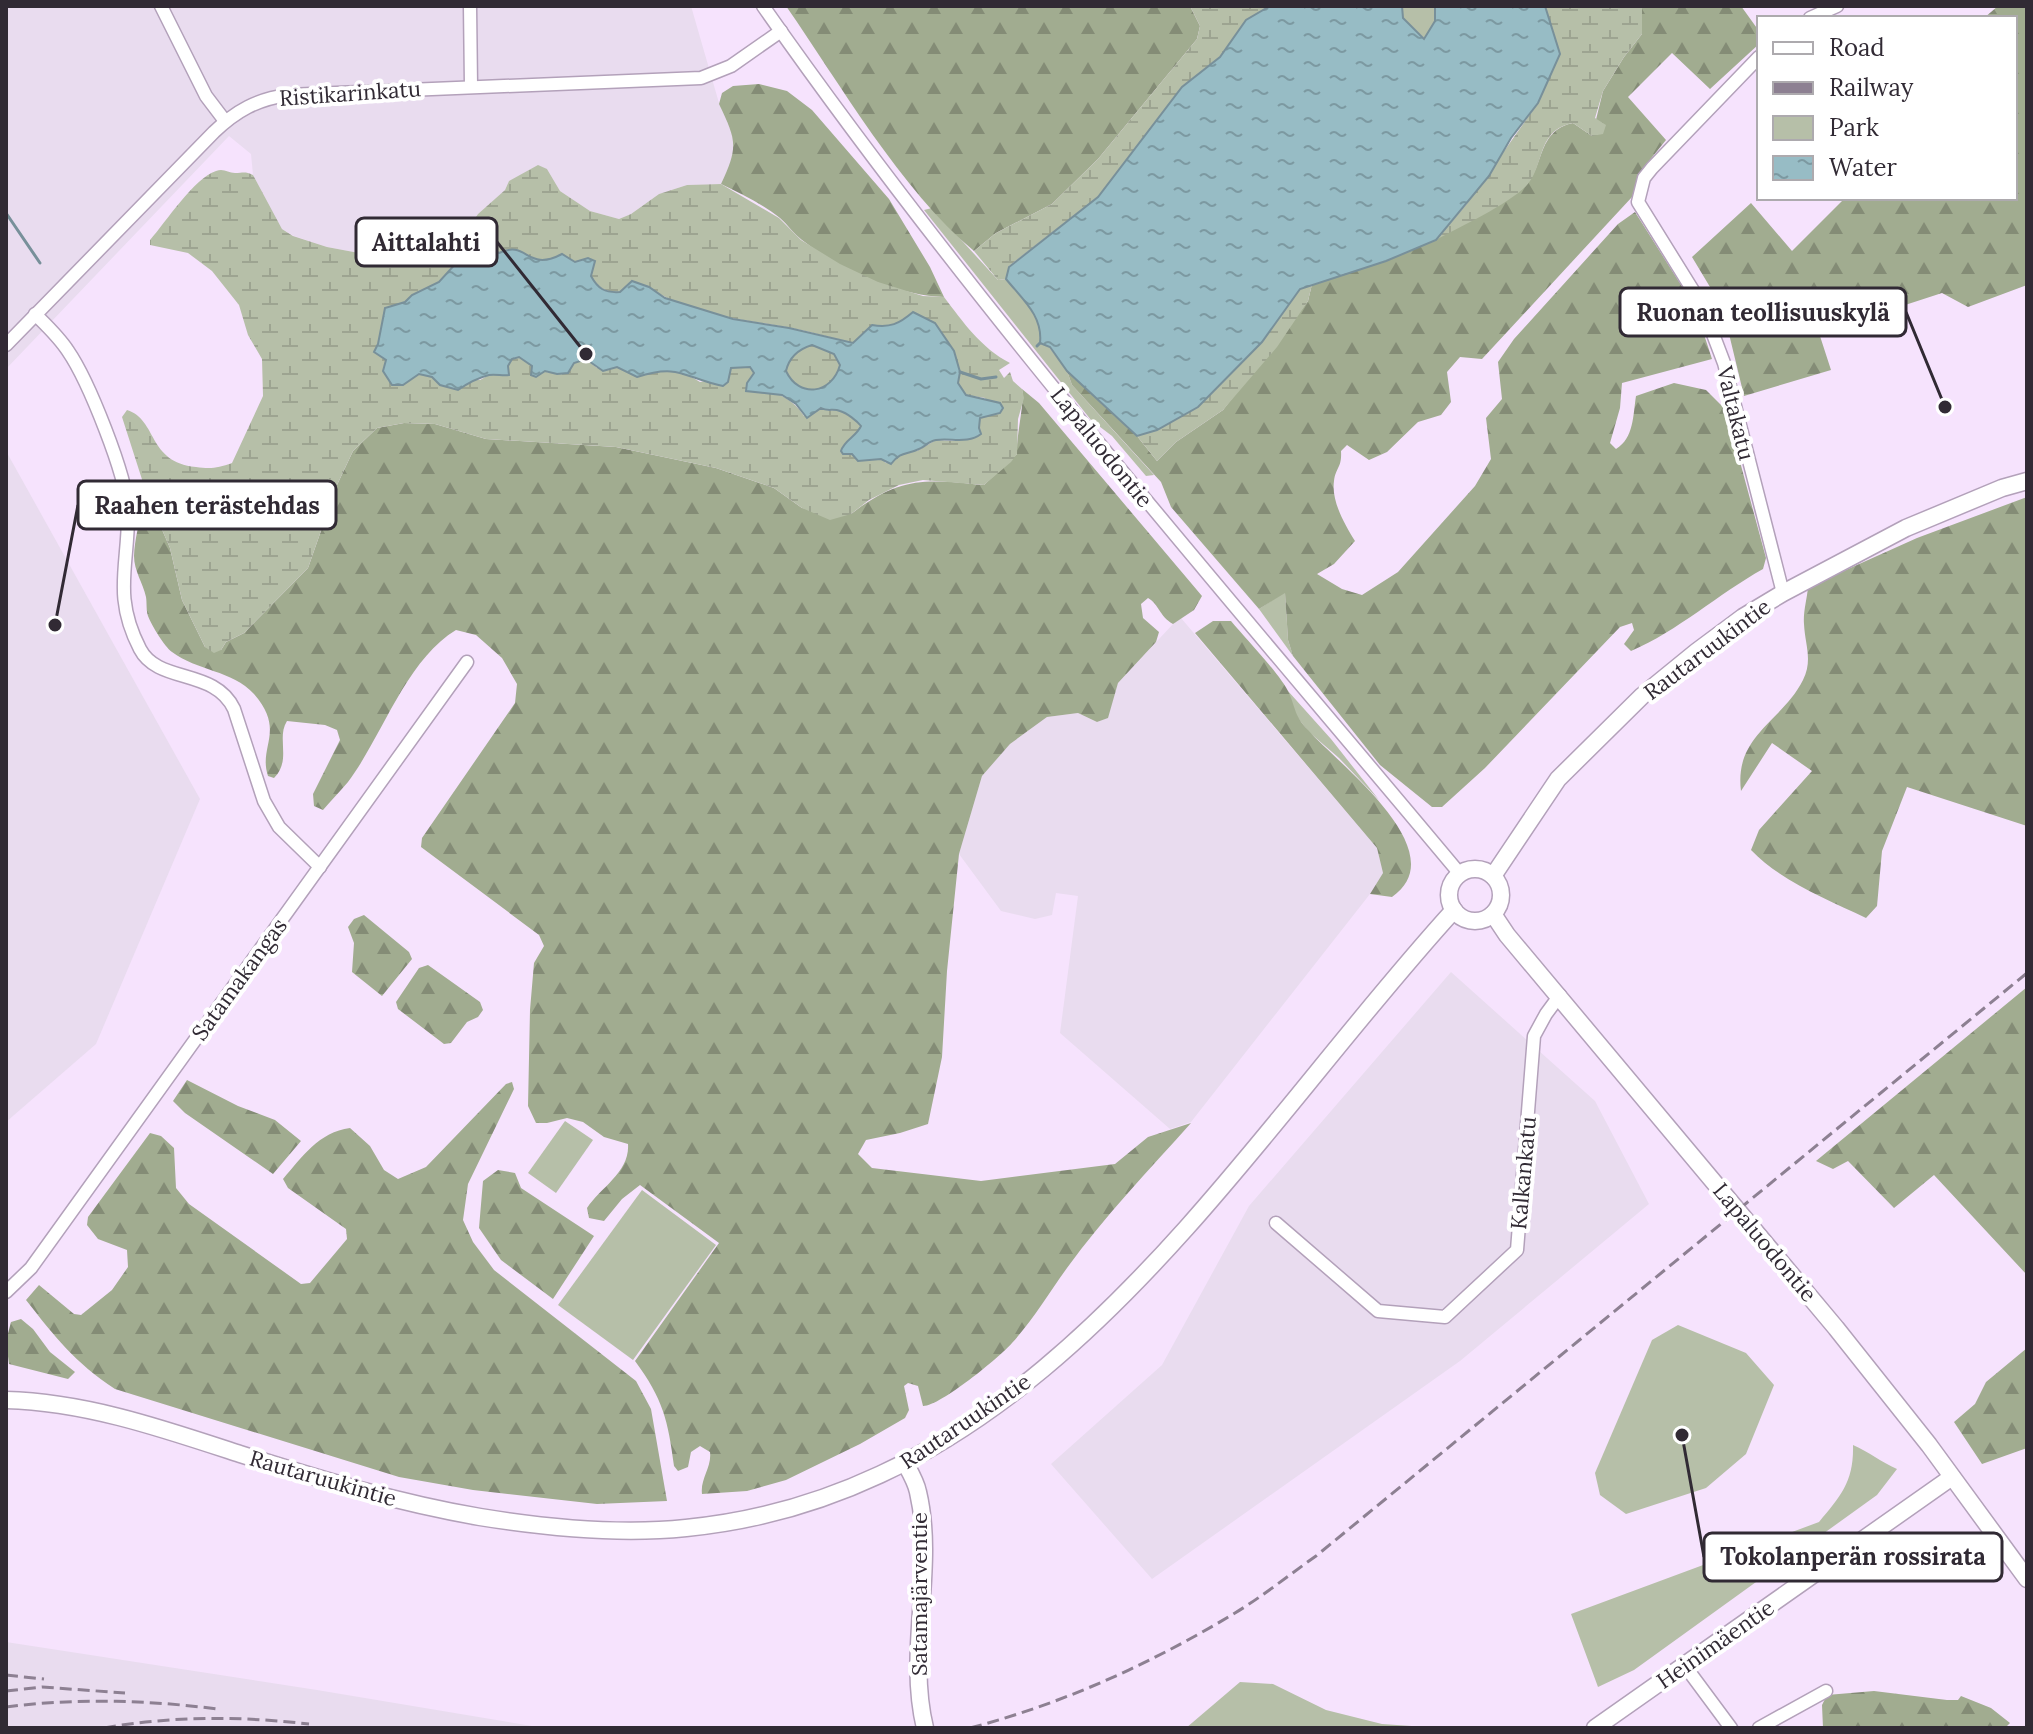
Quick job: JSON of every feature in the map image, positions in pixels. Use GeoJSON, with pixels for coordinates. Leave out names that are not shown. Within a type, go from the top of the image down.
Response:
{"type":"FeatureCollection","features":[{"type":"Feature","properties":{"kind":"main road","name":"Rautaruukintie"},"geometry":{"type":"LineString","coordinates":[[1493,876],[1558,779],[1632,707],[1696,652],[1743,617],[1906,528],[2002,488],[2027,481]]}},
{"type":"Feature","properties":{"kind":"main road"},"geometry":{"type":"LineString","coordinates":[[1477,869],[1493,876],[1501,891],[1498,907],[1493,914],[1477,921],[1468,920],[1454,910],[1449,895],[1460,874],[1477,869]]}},
{"type":"Feature","properties":{"kind":"main road","name":"Rautaruukintie"},"geometry":{"type":"LineString","coordinates":[[6,1400],[40,1402],[106,1414],[389,1499],[483,1517],[583,1529],[646,1531],[739,1521],[813,1501],[928,1451],[1044,1368],[1109,1311],[1230,1180],[1454,910]]}},
{"type":"Feature","properties":{"kind":"main road","name":"Lapaluodontie"},"geometry":{"type":"LineString","coordinates":[[1493,914],[1507,935],[1836,1328],[2027,1579]]}},
{"type":"Feature","properties":{"kind":"main road","name":"Satamajärventie"},"geometry":{"type":"LineString","coordinates":[[905,1463],[917,1489],[923,1531],[918,1677],[924,1721]]}},
{"type":"Feature","properties":{"kind":"main road","name":"Heinimäentie"},"geometry":{"type":"LineString","coordinates":[[1595,1728],[1952,1477]]}},
{"type":"Feature","properties":{"kind":"street"},"geometry":{"type":"LineString","coordinates":[[161,6],[206,96],[225,121]]}},
{"type":"Feature","properties":{"kind":"street"},"geometry":{"type":"LineString","coordinates":[[470,6],[471,86]]}},
{"type":"Feature","properties":{"kind":"street","name":"Lapaluodontie"},"geometry":{"type":"LineString","coordinates":[[763,6],[876,162],[1032,362],[1460,874]]}},
{"type":"Feature","properties":{"kind":"street"},"geometry":{"type":"LineString","coordinates":[[1814,16],[1837,6]]}},
{"type":"Feature","properties":{"kind":"street","name":"Ristikarinkatu"},"geometry":{"type":"LineString","coordinates":[[6,345],[225,121],[257,101],[279,96],[471,86],[701,78],[731,66],[781,31]]}},
{"type":"Feature","properties":{"kind":"street","name":"Valtakatu"},"geometry":{"type":"LineString","coordinates":[[1757,59],[1644,178],[1638,202],[1702,305],[1724,363],[1783,593]]}},
{"type":"Feature","properties":{"kind":"street"},"geometry":{"type":"LineString","coordinates":[[35,314],[71,354],[122,479],[128,508],[122,595],[139,647],[157,665],[202,680],[227,697],[234,709],[264,801],[279,827],[320,867]]}},
{"type":"Feature","properties":{"kind":"street","name":"Satamakangas"},"geometry":{"type":"LineString","coordinates":[[6,1292],[31,1268],[467,662]]}},
{"type":"Feature","properties":{"kind":"street","name":"Kalkankatu"},"geometry":{"type":"LineString","coordinates":[[1276,1223],[1378,1311],[1445,1317],[1517,1250],[1534,1036],[1560,995]]}},
{"type":"Feature","properties":{"kind":"street"},"geometry":{"type":"LineString","coordinates":[[1685,1666],[1731,1728]]}},
{"type":"Feature","properties":{"kind":"street"},"geometry":{"type":"LineString","coordinates":[[1759,1728],[1826,1691]]}},
{"type":"Feature","properties":{"kind":"shaded area"},"geometry":{"type":"Polygon","coordinates":[[[6,6],[691,6],[719,103],[735,140],[732,160],[721,184],[687,185],[659,194],[619,219],[590,211],[560,191],[547,169],[509,181],[505,190],[478,214],[465,233],[451,245],[398,254],[359,253],[327,247],[282,229],[253,175],[251,154],[229,136],[6,369],[6,6]]]}},
{"type":"Feature","properties":{"kind":"shaded area"},"geometry":{"type":"Polygon","coordinates":[[[6,451],[200,799],[96,1044],[6,1122],[6,451]]]}},
{"type":"Feature","properties":{"kind":"shaded area"},"geometry":{"type":"Polygon","coordinates":[[[1181,618],[1377,848],[1383,873],[1370,894],[1191,1122],[1170,1129],[1060,1033],[1078,896],[1056,893],[1052,915],[1035,919],[1001,911],[959,854],[982,776],[1010,744],[1047,717],[1078,713],[1097,722],[1107,718],[1118,683],[1181,618]]]}},
{"type":"Feature","properties":{"kind":"shaded area"},"geometry":{"type":"Polygon","coordinates":[[[1451,972],[1595,1101],[1649,1204],[1460,1361],[1152,1579],[1051,1464],[1162,1365],[1249,1206],[1451,972]]]}},
{"type":"Feature","properties":{"kind":"shaded area"},"geometry":{"type":"Polygon","coordinates":[[[6,1642],[317,1690],[544,1728],[6,1728],[6,1642]]]}},
{"type":"Feature","properties":{"kind":"green space"},"geometry":{"type":"Polygon","coordinates":[[[786,6],[1190,6],[1200,26],[1197,39],[1098,159],[1052,204],[996,233],[974,251],[921,198],[896,167],[786,6]]]}},
{"type":"Feature","properties":{"kind":"green space"},"geometry":{"type":"Polygon","coordinates":[[[1190,6],[1270,6],[1246,20],[1220,57],[1182,87],[1098,197],[1009,266],[1006,279],[998,280],[974,251],[996,233],[1052,204],[1098,159],[1197,39],[1200,26],[1190,6]]]}},
{"type":"Feature","properties":{"kind":"green space"},"geometry":{"type":"Polygon","coordinates":[[[1402,6],[1435,6],[1435,21],[1425,39],[1403,18],[1402,6]]]}},
{"type":"Feature","properties":{"kind":"green space"},"geometry":{"type":"Polygon","coordinates":[[[1545,6],[1642,6],[1642,34],[1603,91],[1595,118],[1606,125],[1603,134],[1592,136],[1573,123],[1561,127],[1547,141],[1533,177],[1519,193],[1436,240],[1466,205],[1538,103],[1560,54],[1545,6]]]}},
{"type":"Feature","properties":{"kind":"green space"},"geometry":{"type":"Polygon","coordinates":[[[1642,6],[1741,6],[1757,28],[1757,46],[1710,89],[1672,53],[1628,97],[1666,140],[1641,171],[1632,197],[1482,359],[1460,357],[1447,372],[1451,402],[1441,415],[1418,422],[1387,452],[1369,460],[1347,445],[1341,451],[1334,481],[1335,497],[1355,541],[1334,564],[1317,574],[1342,589],[1362,595],[1398,572],[1475,486],[1491,459],[1486,418],[1502,399],[1498,362],[1514,339],[1618,224],[1635,212],[1695,307],[1712,359],[1622,383],[1620,408],[1610,443],[1616,449],[1626,439],[1632,426],[1636,396],[1674,383],[1706,390],[1726,410],[1766,558],[1763,569],[1648,643],[1631,651],[1624,644],[1634,630],[1632,623],[1620,627],[1485,768],[1442,807],[1432,807],[1380,765],[1293,656],[1288,640],[1285,593],[1259,609],[1171,507],[1161,482],[1072,385],[1067,371],[1137,436],[1157,461],[1176,442],[1223,410],[1308,301],[1312,284],[1421,245],[1472,220],[1530,180],[1546,143],[1561,127],[1573,123],[1592,136],[1603,91],[1642,34],[1642,6]]]}},
{"type":"Feature","properties":{"kind":"green space"},"geometry":{"type":"Polygon","coordinates":[[[1998,6],[2027,6],[2027,285],[1968,307],[1942,293],[1819,333],[1831,370],[1744,396],[1716,297],[1692,257],[1751,203],[1792,251],[1843,200],[2017,200],[2017,16],[1986,16],[1998,6]]]}},
{"type":"Feature","properties":{"kind":"green space"},"geometry":{"type":"Polygon","coordinates":[[[759,84],[787,91],[812,110],[889,199],[930,267],[944,297],[888,286],[851,271],[802,240],[766,208],[721,184],[733,151],[732,135],[719,104],[722,93],[733,86],[759,84]]]}},
{"type":"Feature","properties":{"kind":"green space"},"geometry":{"type":"Polygon","coordinates":[[[538,165],[547,169],[560,191],[590,211],[619,219],[659,194],[687,185],[721,184],[779,218],[801,240],[840,264],[878,282],[923,296],[944,297],[981,342],[1010,363],[999,370],[1004,378],[1010,372],[1013,381],[1022,389],[1024,398],[1018,419],[1017,454],[984,485],[923,480],[899,485],[869,500],[851,514],[830,520],[802,508],[774,488],[716,468],[616,447],[486,439],[435,424],[404,423],[377,428],[353,451],[337,485],[308,568],[244,633],[226,642],[221,650],[214,653],[205,647],[182,600],[170,548],[147,495],[122,417],[127,410],[137,415],[161,449],[180,464],[210,468],[232,463],[263,396],[262,359],[248,335],[239,305],[212,271],[188,253],[150,245],[150,240],[190,191],[208,175],[219,170],[253,175],[282,229],[293,236],[359,253],[398,254],[451,245],[465,233],[478,214],[505,190],[509,181],[538,165]],[[479,243],[439,282],[412,295],[405,302],[385,309],[374,351],[386,360],[403,385],[419,374],[480,380],[489,375],[498,375],[512,359],[519,357],[541,371],[557,374],[574,362],[586,359],[597,368],[617,367],[637,376],[669,370],[700,382],[728,377],[731,368],[750,367],[754,373],[747,383],[786,398],[804,416],[821,408],[840,411],[852,417],[861,426],[843,447],[843,454],[852,454],[858,461],[882,459],[886,463],[936,440],[957,441],[979,428],[980,418],[991,414],[985,398],[966,395],[958,383],[955,358],[935,323],[900,323],[887,327],[872,325],[854,343],[697,310],[649,287],[624,292],[609,291],[596,284],[591,276],[595,262],[588,258],[575,262],[562,254],[547,262],[499,253],[479,243]]]}},
{"type":"Feature","properties":{"kind":"green space"},"geometry":{"type":"Polygon","coordinates":[[[932,208],[998,280],[1006,279],[1037,316],[1049,347],[1067,371],[1072,385],[1154,475],[1146,476],[1112,436],[1091,420],[924,210],[932,208]]]}},
{"type":"Feature","properties":{"kind":"green space"},"geometry":{"type":"Polygon","coordinates":[[[1312,284],[1308,301],[1277,347],[1223,410],[1176,442],[1157,461],[1137,436],[1157,430],[1175,418],[1300,289],[1312,284]]]}},
{"type":"Feature","properties":{"kind":"green space"},"geometry":{"type":"Polygon","coordinates":[[[812,345],[835,354],[840,365],[830,382],[823,387],[807,389],[792,380],[786,371],[795,355],[812,345]]]}},
{"type":"Feature","properties":{"kind":"green space"},"geometry":{"type":"Polygon","coordinates":[[[1022,389],[1039,403],[1202,596],[1194,610],[1173,624],[1148,598],[1141,604],[1143,618],[1159,632],[1156,642],[1118,683],[1108,718],[1097,722],[1078,713],[1047,717],[1010,744],[982,776],[959,854],[942,1057],[928,1124],[866,1140],[858,1154],[872,1168],[981,1181],[1115,1164],[1148,1137],[1191,1123],[1096,1230],[1020,1334],[969,1380],[942,1399],[923,1406],[918,1386],[908,1383],[904,1386],[909,1410],[905,1418],[860,1444],[786,1480],[747,1491],[702,1494],[710,1452],[700,1446],[691,1452],[688,1467],[678,1471],[674,1466],[663,1410],[635,1361],[719,1243],[640,1185],[622,1199],[604,1221],[589,1218],[587,1208],[620,1171],[628,1144],[604,1137],[583,1122],[567,1118],[536,1123],[528,1106],[534,963],[544,946],[539,935],[421,847],[422,838],[515,703],[517,684],[502,658],[476,635],[456,630],[438,643],[409,679],[348,782],[323,810],[314,806],[313,794],[340,740],[337,730],[325,725],[287,721],[282,764],[274,778],[268,776],[266,756],[270,728],[263,707],[254,694],[235,680],[172,652],[150,620],[134,556],[147,495],[170,548],[182,600],[205,647],[221,650],[226,642],[244,633],[308,568],[337,485],[353,451],[377,428],[404,423],[435,424],[486,439],[616,447],[716,468],[774,488],[802,508],[851,514],[884,493],[914,483],[984,485],[1017,454],[1022,389]]]}},
{"type":"Feature","properties":{"kind":"green space"},"geometry":{"type":"Polygon","coordinates":[[[2027,497],[2027,826],[1907,787],[1882,851],[1877,906],[1866,918],[1791,881],[1751,850],[1759,830],[1812,771],[1772,743],[1741,791],[1741,772],[1752,742],[1794,695],[1806,673],[1808,659],[1804,619],[1808,587],[1917,538],[2027,497]]]}},
{"type":"Feature","properties":{"kind":"green space"},"geometry":{"type":"Polygon","coordinates":[[[1285,592],[1288,640],[1293,656],[1259,609],[1285,592]]]}},
{"type":"Feature","properties":{"kind":"green space"},"geometry":{"type":"Polygon","coordinates":[[[1213,621],[1231,621],[1285,685],[1303,725],[1364,785],[1402,833],[1410,857],[1408,878],[1392,897],[1370,894],[1383,873],[1377,848],[1195,633],[1213,621]]]}},
{"type":"Feature","properties":{"kind":"green space"},"geometry":{"type":"Polygon","coordinates":[[[1288,691],[1379,800],[1309,732],[1294,713],[1288,691]]]}},
{"type":"Feature","properties":{"kind":"green space"},"geometry":{"type":"Polygon","coordinates":[[[364,915],[409,952],[412,959],[382,996],[352,972],[354,943],[348,927],[354,919],[364,915]]]}},
{"type":"Feature","properties":{"kind":"green space"},"geometry":{"type":"Polygon","coordinates":[[[428,965],[480,1002],[483,1010],[478,1017],[467,1022],[451,1043],[444,1044],[398,1009],[396,1002],[419,968],[428,965]]]}},
{"type":"Feature","properties":{"kind":"green space"},"geometry":{"type":"Polygon","coordinates":[[[2027,987],[2027,1275],[1934,1175],[1894,1208],[1848,1161],[1833,1169],[1816,1161],[2027,987]]]}},
{"type":"Feature","properties":{"kind":"green space"},"geometry":{"type":"Polygon","coordinates":[[[187,1080],[238,1106],[275,1120],[301,1141],[273,1174],[185,1113],[173,1101],[187,1080]]]}},
{"type":"Feature","properties":{"kind":"green space"},"geometry":{"type":"Polygon","coordinates":[[[512,1082],[514,1089],[468,1184],[463,1220],[473,1242],[494,1270],[636,1381],[651,1409],[667,1501],[597,1504],[473,1490],[399,1477],[115,1389],[76,1359],[26,1300],[39,1285],[74,1314],[81,1315],[112,1290],[128,1267],[127,1250],[98,1239],[87,1225],[88,1217],[150,1133],[161,1136],[174,1148],[176,1188],[189,1204],[301,1284],[310,1283],[347,1239],[346,1229],[288,1188],[283,1179],[304,1154],[320,1140],[350,1128],[370,1146],[384,1170],[398,1179],[426,1167],[506,1084],[512,1082]]]}},
{"type":"Feature","properties":{"kind":"green space"},"geometry":{"type":"Polygon","coordinates":[[[565,1121],[593,1140],[556,1193],[528,1173],[565,1121]]]}},
{"type":"Feature","properties":{"kind":"green space"},"geometry":{"type":"Polygon","coordinates":[[[498,1170],[515,1173],[521,1188],[594,1236],[553,1299],[501,1260],[479,1228],[483,1181],[498,1170]]]}},
{"type":"Feature","properties":{"kind":"green space"},"geometry":{"type":"Polygon","coordinates":[[[642,1190],[716,1245],[633,1360],[558,1305],[642,1190]]]}},
{"type":"Feature","properties":{"kind":"green space"},"geometry":{"type":"Polygon","coordinates":[[[21,1319],[33,1329],[50,1352],[75,1372],[68,1379],[9,1364],[6,1341],[11,1322],[21,1319]]]}},
{"type":"Feature","properties":{"kind":"green space"},"geometry":{"type":"Polygon","coordinates":[[[1678,1325],[1746,1353],[1774,1385],[1746,1454],[1706,1488],[1626,1514],[1600,1495],[1595,1473],[1652,1340],[1678,1325]]]}},
{"type":"Feature","properties":{"kind":"green space"},"geometry":{"type":"Polygon","coordinates":[[[2027,1348],[2027,1448],[1982,1464],[1954,1422],[1975,1404],[1986,1382],[2027,1348]]]}},
{"type":"Feature","properties":{"kind":"green space"},"geometry":{"type":"Polygon","coordinates":[[[1853,1445],[1897,1469],[1877,1495],[1634,1670],[1598,1687],[1571,1614],[1819,1522],[1845,1487],[1851,1469],[1853,1445]]]}},
{"type":"Feature","properties":{"kind":"green space"},"geometry":{"type":"Polygon","coordinates":[[[1240,1682],[1273,1684],[1326,1710],[1382,1724],[1441,1728],[1186,1728],[1240,1682]]]}},
{"type":"Feature","properties":{"kind":"green space"},"geometry":{"type":"Polygon","coordinates":[[[1874,1691],[1947,1700],[1958,1700],[1961,1696],[1991,1708],[2010,1723],[2005,1728],[1823,1728],[1822,1705],[1827,1695],[1874,1691]]]}},
{"type":"Feature","properties":{"kind":"water"},"geometry":{"type":"Polygon","coordinates":[[[1270,6],[1402,6],[1403,18],[1424,39],[1435,21],[1435,6],[1545,6],[1560,54],[1538,103],[1511,138],[1489,176],[1436,240],[1386,261],[1300,289],[1262,342],[1198,407],[1157,430],[1137,436],[1067,371],[1050,347],[1040,343],[1035,316],[1006,279],[1009,267],[1098,197],[1182,87],[1220,57],[1246,20],[1270,6]]]}},
{"type":"Feature","properties":{"kind":"water"},"geometry":{"type":"Polygon","coordinates":[[[473,243],[479,243],[499,253],[516,250],[541,260],[562,254],[575,262],[588,258],[595,261],[591,276],[606,291],[620,292],[632,281],[649,287],[665,298],[733,319],[853,343],[872,325],[894,324],[913,312],[935,323],[954,351],[960,372],[958,383],[966,395],[1000,403],[1003,408],[1000,413],[980,418],[981,434],[976,437],[934,441],[901,455],[891,464],[881,459],[858,461],[852,454],[843,454],[843,447],[861,426],[846,413],[821,408],[807,418],[796,404],[782,395],[746,391],[754,373],[750,367],[731,368],[728,382],[723,386],[682,373],[663,371],[637,377],[617,367],[603,371],[586,359],[574,363],[568,373],[545,371],[536,377],[531,375],[532,366],[519,357],[512,359],[508,366],[509,375],[485,376],[458,390],[419,374],[403,385],[392,385],[383,371],[386,360],[374,352],[385,308],[405,302],[412,295],[439,282],[458,261],[473,251],[473,243]],[[812,345],[795,355],[786,371],[799,386],[807,389],[823,387],[836,375],[840,365],[834,354],[812,345]]]}},
{"type":"Feature","properties":{"kind":"waterway"},"geometry":{"type":"LineString","coordinates":[[6,213],[40,263]]}},
{"type":"Feature","properties":{"kind":"waterway"},"geometry":{"type":"LineString","coordinates":[[1037,346],[1040,343]]}},
{"type":"Feature","properties":{"kind":"waterway"},"geometry":{"type":"LineString","coordinates":[[960,372],[981,379],[996,377]]}},
{"type":"Feature","properties":{"kind":"railway"},"geometry":{"type":"LineString","coordinates":[[970,1728],[1040,1707],[1140,1665],[1266,1593],[1316,1556],[2027,973]]}},
{"type":"Feature","properties":{"kind":"railway"},"geometry":{"type":"LineString","coordinates":[[6,1675],[44,1679]]}},
{"type":"Feature","properties":{"kind":"railway"},"geometry":{"type":"LineString","coordinates":[[6,1691],[42,1687],[125,1693]]}},
{"type":"Feature","properties":{"kind":"railway"},"geometry":{"type":"LineString","coordinates":[[6,1707],[112,1701],[217,1709]]}},
{"type":"Feature","properties":{"kind":"railway"},"geometry":{"type":"LineString","coordinates":[[104,1728],[206,1718],[309,1724]]}},
{"type":"Feature","properties":{"kind":"place","name":"Aittalahti"},"geometry":{"type":"Point","coordinates":[586,354]}},
{"type":"Feature","properties":{"kind":"place","name":"Ruonan teollisuuskylä"},"geometry":{"type":"Point","coordinates":[1945,407]}},
{"type":"Feature","properties":{"kind":"place","name":"Raahen terästehdas"},"geometry":{"type":"Point","coordinates":[55,625]}},
{"type":"Feature","properties":{"kind":"place","name":"Tokolanperän rossirata"},"geometry":{"type":"Point","coordinates":[1682,1435]}}]}
